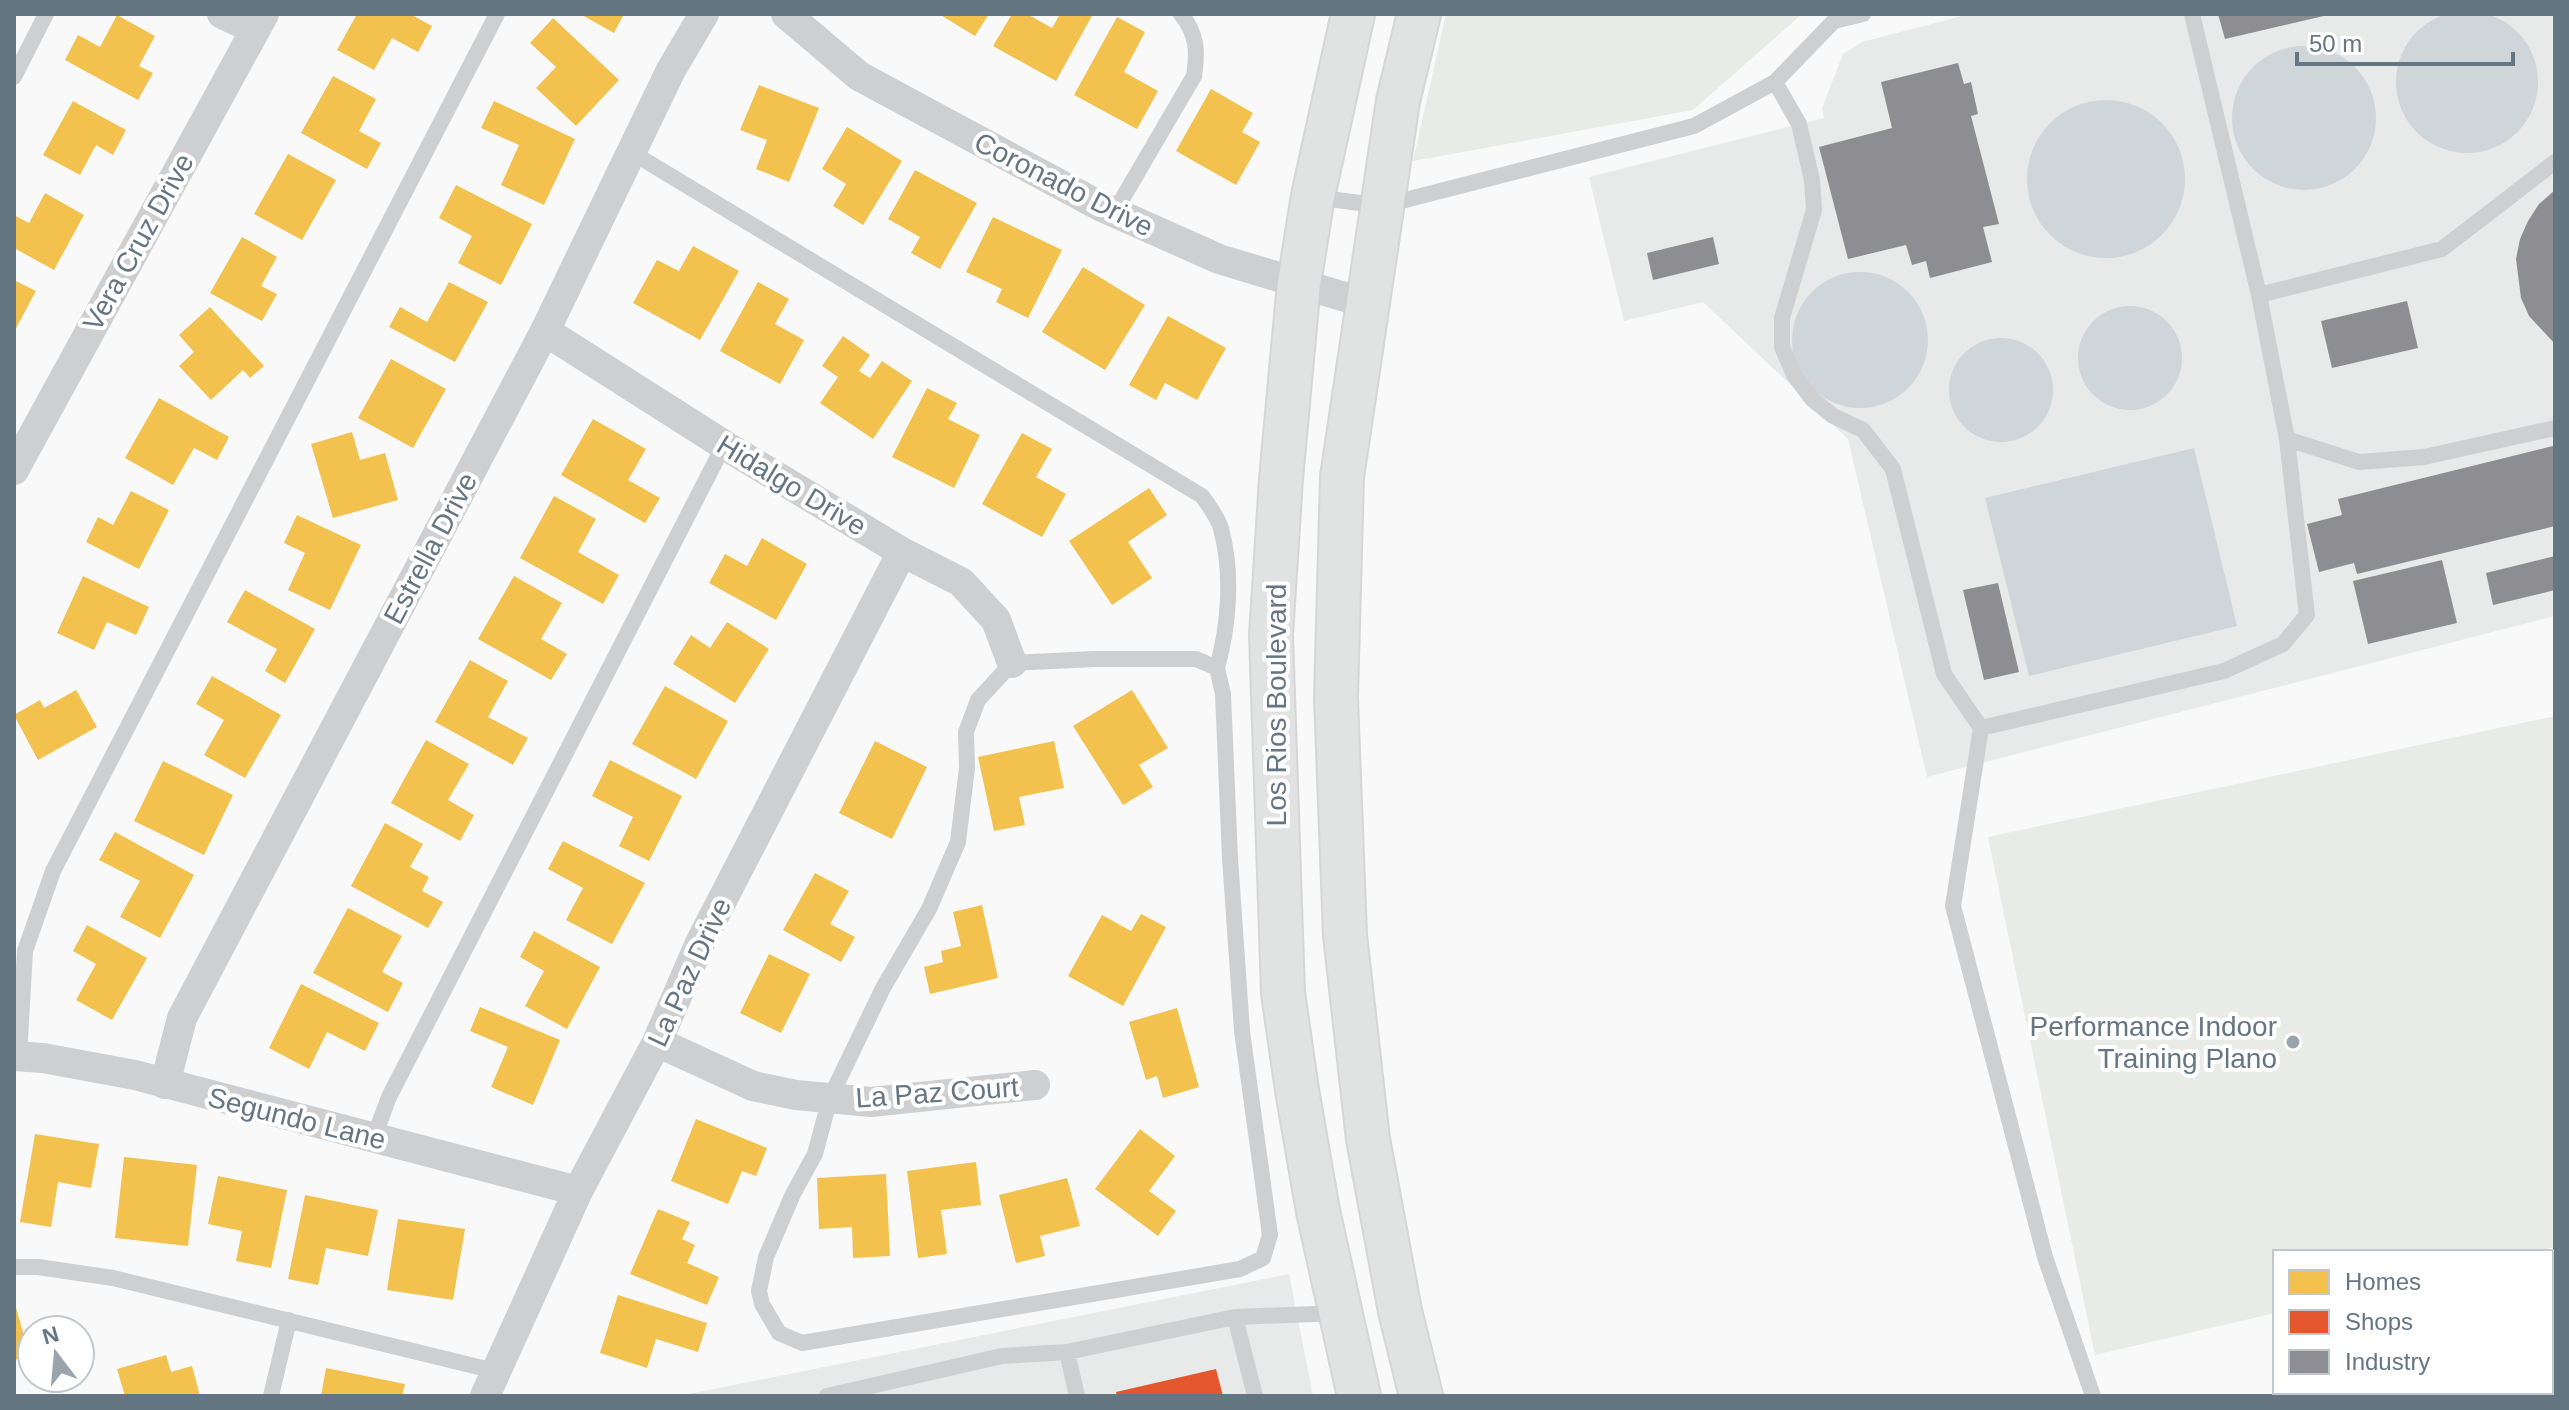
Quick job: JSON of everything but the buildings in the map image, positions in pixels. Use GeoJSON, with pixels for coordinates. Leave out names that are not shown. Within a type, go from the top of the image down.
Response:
{"type":"FeatureCollection","features":[{"type":"Feature","properties":{"kind":"main road","name":"Los Rios Boulevard"},"geometry":{"type":"LineString","coordinates":[[1353,14],[1313,196],[1299,283],[1281,479],[1271,635],[1283,993],[1318,1211],[1359,1396]]}},
{"type":"Feature","properties":{"kind":"main road"},"geometry":{"type":"LineString","coordinates":[[1419,14],[1398,101],[1342,477],[1336,698],[1345,935],[1368,1139],[1400,1311],[1421,1396]]}},
{"type":"Feature","properties":{"kind":"main road"},"geometry":{"type":"LineString","coordinates":[[1340,1313],[1400,1311]]}},
{"type":"Feature","properties":{"kind":"street"},"geometry":{"type":"LineString","coordinates":[[222,14],[259,22]]}},
{"type":"Feature","properties":{"kind":"street","name":"Estrella Drive"},"geometry":{"type":"LineString","coordinates":[[165,1084],[182,1018],[545,331],[671,70],[704,14]]}},
{"type":"Feature","properties":{"kind":"street","name":"Coronado Drive"},"geometry":{"type":"LineString","coordinates":[[786,14],[859,76],[1114,213],[1219,259],[1368,304]]}},
{"type":"Feature","properties":{"kind":"street","name":"Vera Cruz Drive"},"geometry":{"type":"LineString","coordinates":[[14,470],[259,22]]}},
{"type":"Feature","properties":{"kind":"street","name":"Hidalgo Drive"},"geometry":{"type":"LineString","coordinates":[[545,331],[724,445],[902,552],[961,582],[996,620],[1012,663]]}},
{"type":"Feature","properties":{"kind":"street","name":"La Paz Drive"},"geometry":{"type":"LineString","coordinates":[[490,1384],[578,1191],[657,1042],[700,943],[902,552]]}},
{"type":"Feature","properties":{"kind":"street","name":"La Paz Court"},"geometry":{"type":"LineString","coordinates":[[657,1042],[753,1086],[796,1095],[871,1102],[1035,1085]]}},
{"type":"Feature","properties":{"kind":"street","name":"Segundo Lane"},"geometry":{"type":"LineString","coordinates":[[17,1057],[43,1058],[105,1069],[578,1191]]}},
{"type":"Feature","properties":{"kind":"lane"},"geometry":{"type":"LineString","coordinates":[[14,77],[46,14]]}},
{"type":"Feature","properties":{"kind":"lane"},"geometry":{"type":"LineString","coordinates":[[17,1057],[25,951],[53,871],[497,14]]}},
{"type":"Feature","properties":{"kind":"lane"},"geometry":{"type":"LineString","coordinates":[[1114,213],[1194,76],[1198,52],[1192,27],[1181,14]]}},
{"type":"Feature","properties":{"kind":"lane"},"geometry":{"type":"LineString","coordinates":[[1313,196],[1382,206],[1694,126],[1775,82],[1834,21],[1863,14]]}},
{"type":"Feature","properties":{"kind":"lane"},"geometry":{"type":"LineString","coordinates":[[1981,728],[2224,671],[2283,644],[2307,615],[2287,439],[2259,295],[2192,14]]}},
{"type":"Feature","properties":{"kind":"lane"},"geometry":{"type":"LineString","coordinates":[[1775,82],[1799,124],[1812,180],[1814,210],[1782,318],[1782,347],[1794,375],[1812,399],[1833,416],[1863,430],[1893,469],[1944,674],[1981,728],[1953,906],[2045,1257],[2093,1396]]}},
{"type":"Feature","properties":{"kind":"lane"},"geometry":{"type":"LineString","coordinates":[[631,152],[1202,496],[1221,526],[1227,567],[1226,637],[1217,668],[1223,694],[1242,1031],[1270,1235],[1263,1258],[1240,1269],[802,1343],[779,1333],[762,1304],[759,1291],[766,1257],[793,1194],[815,1154],[830,1098],[883,988],[929,909],[958,842],[967,768],[966,732],[978,700],[1012,663],[1196,659],[1217,668]]}},
{"type":"Feature","properties":{"kind":"lane"},"geometry":{"type":"LineString","coordinates":[[2259,295],[2442,249],[2555,162]]}},
{"type":"Feature","properties":{"kind":"lane"},"geometry":{"type":"LineString","coordinates":[[2287,439],[2359,462],[2424,457],[2555,428]]}},
{"type":"Feature","properties":{"kind":"lane"},"geometry":{"type":"LineString","coordinates":[[374,1137],[389,1097],[724,445]]}},
{"type":"Feature","properties":{"kind":"lane"},"geometry":{"type":"LineString","coordinates":[[14,1267],[38,1267],[113,1278],[289,1320],[490,1384]]}},
{"type":"Feature","properties":{"kind":"lane"},"geometry":{"type":"LineString","coordinates":[[827,1396],[1002,1356],[1067,1352],[1235,1317],[1340,1313]]}},
{"type":"Feature","properties":{"kind":"lane"},"geometry":{"type":"LineString","coordinates":[[1235,1317],[1255,1396]]}},
{"type":"Feature","properties":{"kind":"lane"},"geometry":{"type":"LineString","coordinates":[[271,1396],[289,1320]]}},
{"type":"Feature","properties":{"kind":"lane"},"geometry":{"type":"LineString","coordinates":[[1067,1352],[1077,1396]]}},
{"type":"Feature","properties":{"kind":"shaded area"},"geometry":{"type":"Polygon","coordinates":[[[2467,11],[2494,16],[2517,32],[2533,55],[2538,82],[2533,109],[2517,132],[2494,148],[2467,153],[2440,148],[2417,132],[2401,109],[2396,82],[2401,55],[2417,32],[2440,16],[2467,11]]]}},
{"type":"Feature","properties":{"kind":"shaded area"},"geometry":{"type":"Polygon","coordinates":[[[1446,14],[1802,14],[1693,110],[1413,161],[1446,14]]]}},
{"type":"Feature","properties":{"kind":"shaded area"},"geometry":{"type":"Polygon","coordinates":[[[1970,14],[2555,14],[2555,616],[1927,777],[1848,439],[1703,302],[1624,321],[1589,177],[1824,118],[1822,108],[1843,54],[1862,42],[1970,14]]]}},
{"type":"Feature","properties":{"kind":"shaded area"},"geometry":{"type":"Polygon","coordinates":[[[2304,46],[2332,51],[2355,67],[2371,90],[2376,118],[2371,146],[2355,169],[2332,185],[2304,190],[2276,185],[2253,169],[2237,146],[2232,118],[2237,90],[2253,67],[2276,51],[2304,46]]]}},
{"type":"Feature","properties":{"kind":"shaded area"},"geometry":{"type":"Polygon","coordinates":[[[2106,100],[2136,106],[2162,123],[2179,149],[2185,179],[2179,209],[2162,235],[2136,252],[2106,258],[2076,252],[2050,235],[2033,209],[2027,179],[2033,149],[2050,123],[2076,106],[2106,100]]]}},
{"type":"Feature","properties":{"kind":"shaded area"},"geometry":{"type":"Polygon","coordinates":[[[1860,272],[1886,278],[1908,292],[1922,314],[1928,340],[1922,366],[1908,388],[1886,402],[1860,408],[1834,402],[1812,388],[1798,366],[1792,340],[1798,314],[1812,292],[1834,278],[1860,272]]]}},
{"type":"Feature","properties":{"kind":"shaded area"},"geometry":{"type":"Polygon","coordinates":[[[2130,306],[2150,310],[2167,321],[2178,338],[2182,358],[2178,378],[2167,395],[2150,406],[2130,410],[2110,406],[2093,395],[2082,378],[2078,358],[2082,338],[2093,321],[2110,310],[2130,306]]]}},
{"type":"Feature","properties":{"kind":"shaded area"},"geometry":{"type":"Polygon","coordinates":[[[2001,338],[2021,342],[2038,353],[2049,370],[2053,390],[2049,410],[2038,427],[2021,438],[2001,442],[1981,438],[1964,427],[1953,410],[1949,390],[1953,370],[1964,353],[1981,342],[2001,338]]]}},
{"type":"Feature","properties":{"kind":"shaded area"},"geometry":{"type":"Polygon","coordinates":[[[2194,448],[2237,626],[2029,676],[1985,498],[2194,448]]]}},
{"type":"Feature","properties":{"kind":"shaded area","name":"Performance Indoor Training Plano"},"geometry":{"type":"Polygon","coordinates":[[[2555,716],[2555,1247],[2542,1250],[2273,1250],[2273,1313],[2095,1355],[1988,837],[2555,716]]]}},
{"type":"Feature","properties":{"kind":"shaded area"},"geometry":{"type":"Polygon","coordinates":[[[1289,1274],[1313,1396],[679,1396],[1289,1274]]]}},
{"type":"Feature","properties":{"kind":"place","name":"Performance Indoor Training Plano"},"geometry":{"type":"Point","coordinates":[2293,1042]}}]}
